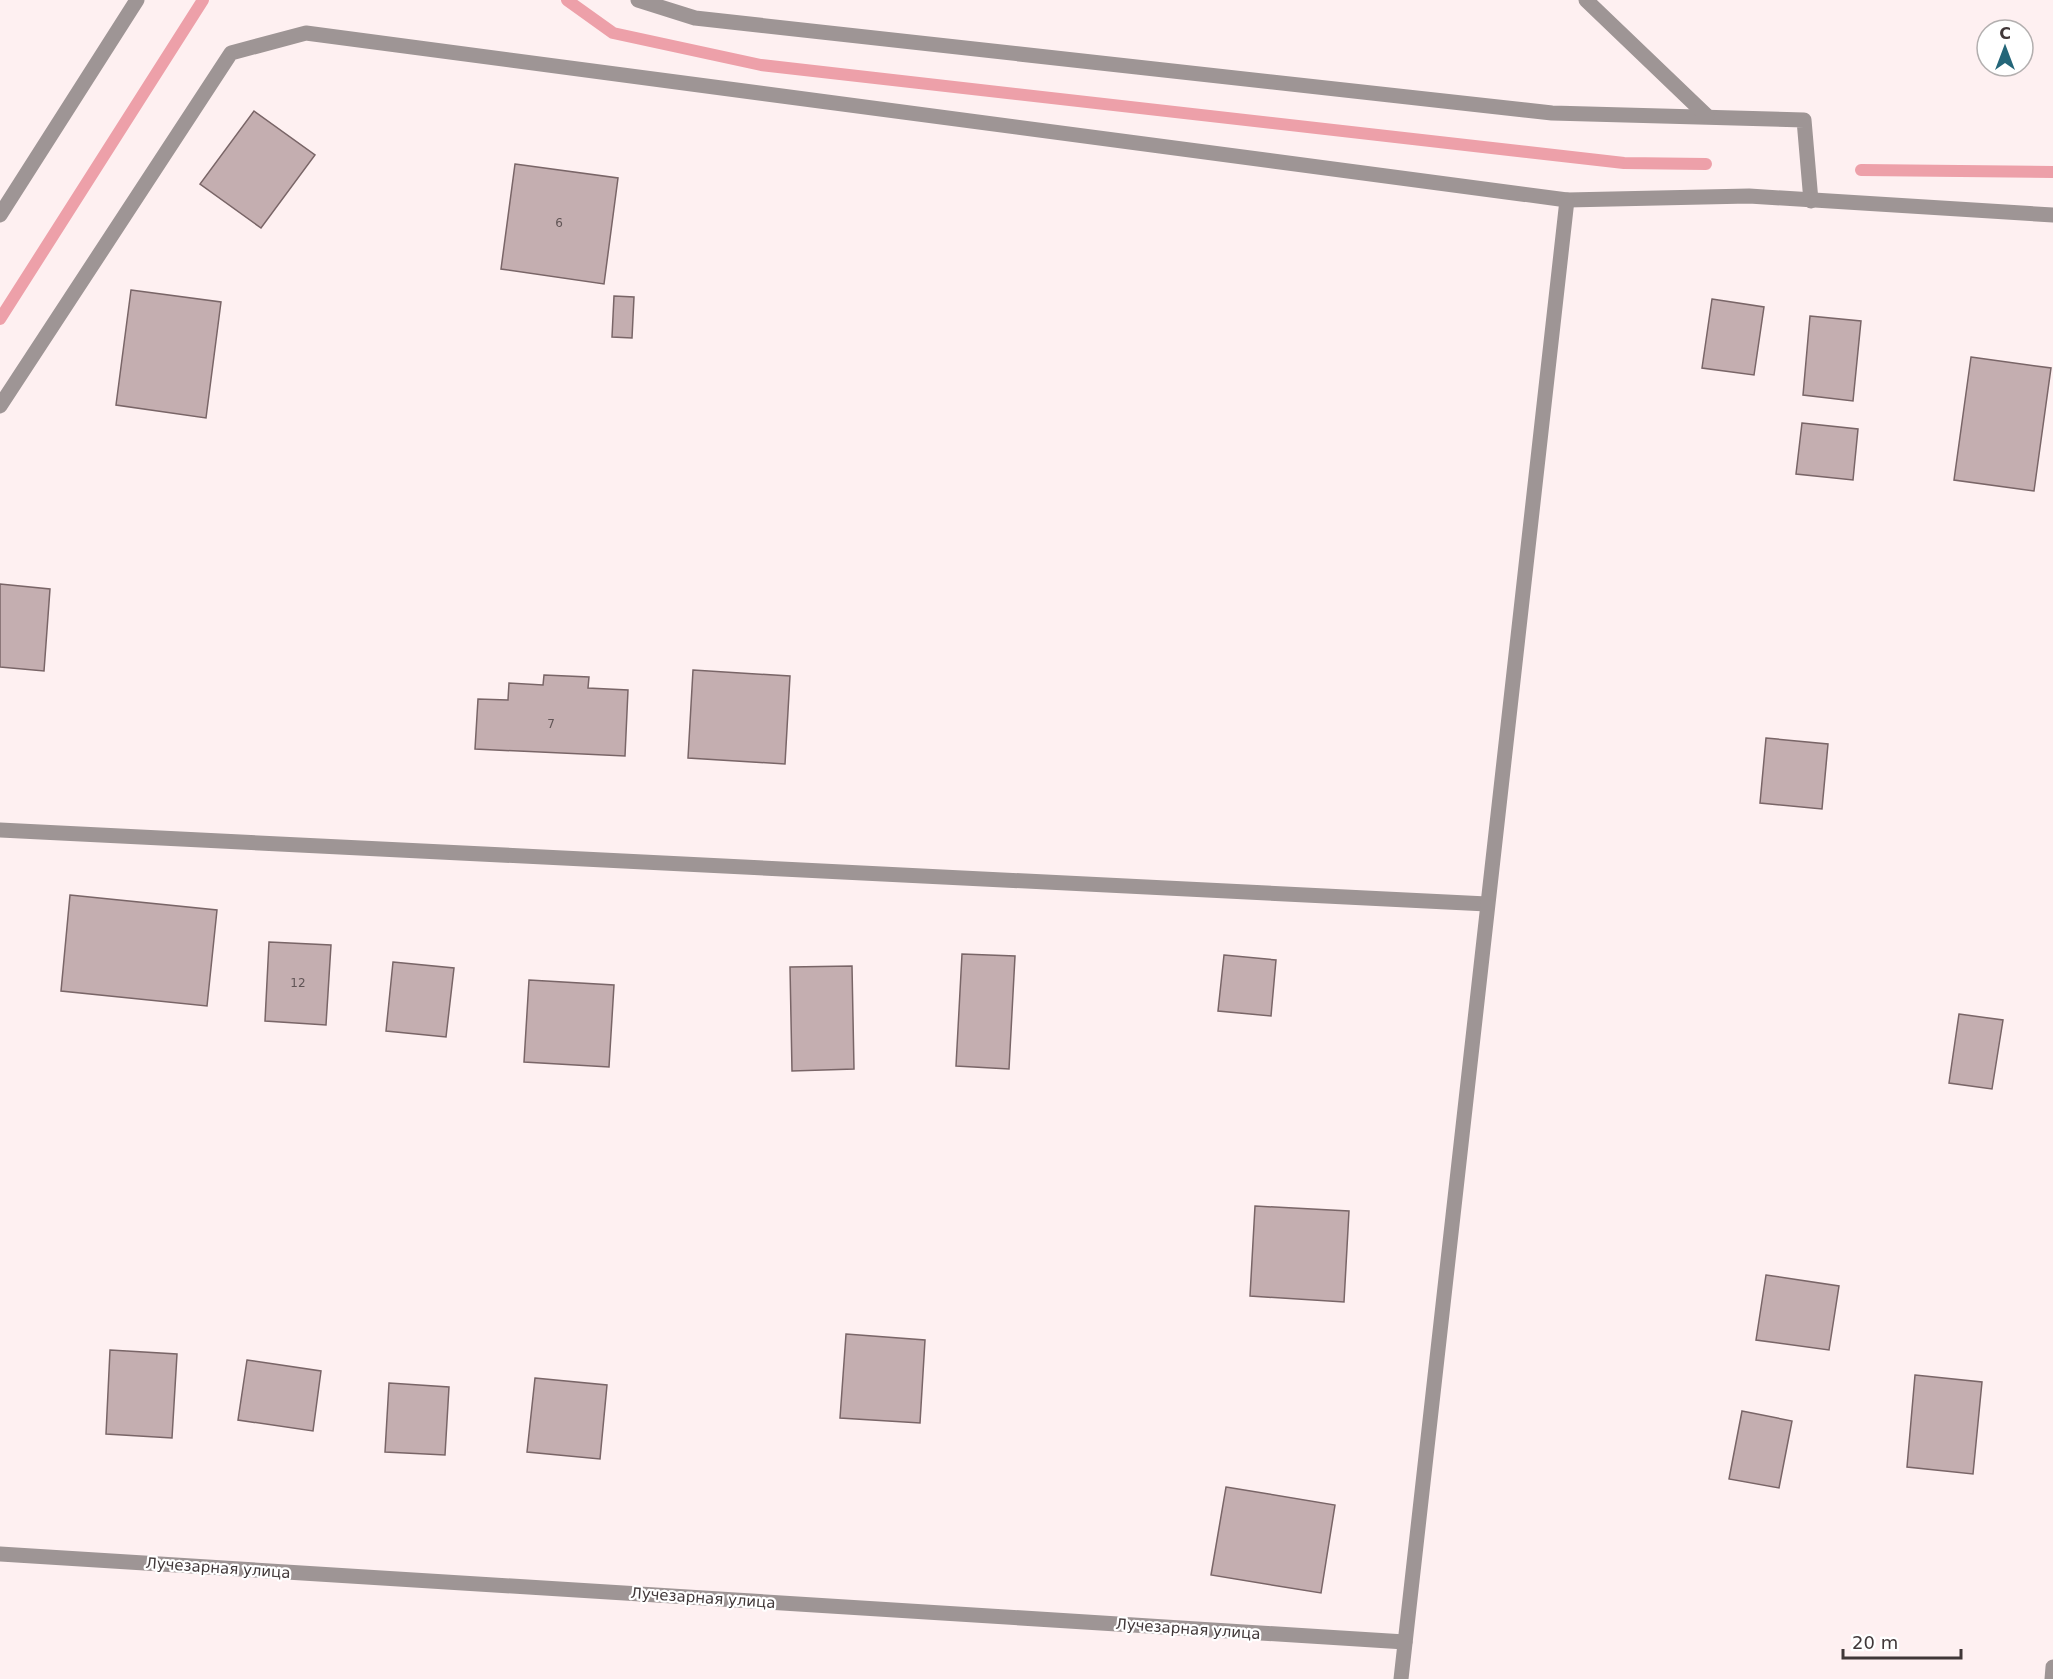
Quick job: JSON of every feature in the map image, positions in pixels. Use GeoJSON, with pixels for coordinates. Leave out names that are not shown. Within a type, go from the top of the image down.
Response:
{"type":"FeatureCollection","features":[{"type":"Feature","properties":{"kind":"street"},"geometry":{"type":"LineString","coordinates":[[0,215],[137,0]]}},
{"type":"Feature","properties":{"kind":"street"},"geometry":{"type":"LineString","coordinates":[[638,0],[695,18],[1540,111],[1804,120],[1811,201]]}},
{"type":"Feature","properties":{"kind":"street"},"geometry":{"type":"LineString","coordinates":[[1586,0],[1707,117]]}},
{"type":"Feature","properties":{"kind":"street"},"geometry":{"type":"LineString","coordinates":[[0,406],[231,53],[306,33],[1567,200],[1685,195],[2053,215]]}},
{"type":"Feature","properties":{"kind":"street"},"geometry":{"type":"LineString","coordinates":[[1401,1679],[1567,200]]}},
{"type":"Feature","properties":{"kind":"street"},"geometry":{"type":"LineString","coordinates":[[0,830],[1487,904]]}},
{"type":"Feature","properties":{"kind":"street","name":"Лучезарная улица"},"geometry":{"type":"LineString","coordinates":[[0,1554],[1405,1642]]}},
{"type":"Feature","properties":{"kind":"street"},"geometry":{"type":"LineString","coordinates":[[2052,1679],[2053,1667]]}},
{"type":"Feature","properties":{"kind":"building"},"geometry":{"type":"Polygon","coordinates":[[[254,111],[315,155],[261,228],[200,184],[254,111]]]}},
{"type":"Feature","properties":{"kind":"building"},"geometry":{"type":"Polygon","coordinates":[[[515,164],[618,178],[604,284],[501,269],[515,164]]]}},
{"type":"Feature","properties":{"kind":"building"},"geometry":{"type":"Polygon","coordinates":[[[131,290],[221,302],[206,418],[116,405],[131,290]]]}},
{"type":"Feature","properties":{"kind":"building"},"geometry":{"type":"Polygon","coordinates":[[[614,296],[634,297],[632,338],[612,337],[614,296]]]}},
{"type":"Feature","properties":{"kind":"building"},"geometry":{"type":"Polygon","coordinates":[[[1712,299],[1764,307],[1754,375],[1702,368],[1712,299]]]}},
{"type":"Feature","properties":{"kind":"building"},"geometry":{"type":"Polygon","coordinates":[[[1810,316],[1861,321],[1853,401],[1803,395],[1810,316]]]}},
{"type":"Feature","properties":{"kind":"building"},"geometry":{"type":"Polygon","coordinates":[[[1971,357],[2051,368],[2034,491],[1954,480],[1971,357]]]}},
{"type":"Feature","properties":{"kind":"building"},"geometry":{"type":"Polygon","coordinates":[[[1802,423],[1858,429],[1853,480],[1796,474],[1802,423]]]}},
{"type":"Feature","properties":{"kind":"building"},"geometry":{"type":"Polygon","coordinates":[[[0,584],[50,589],[44,671],[0,667],[0,584]]]}},
{"type":"Feature","properties":{"kind":"building"},"geometry":{"type":"Polygon","coordinates":[[[693,670],[790,676],[785,764],[688,758],[693,670]]]}},
{"type":"Feature","properties":{"kind":"building"},"geometry":{"type":"Polygon","coordinates":[[[544,675],[589,677],[588,688],[628,690],[625,756],[475,749],[478,699],[508,700],[509,683],[543,685],[544,675]]]}},
{"type":"Feature","properties":{"kind":"building"},"geometry":{"type":"Polygon","coordinates":[[[1766,738],[1828,744],[1822,809],[1760,803],[1766,738]]]}},
{"type":"Feature","properties":{"kind":"building"},"geometry":{"type":"Polygon","coordinates":[[[70,895],[217,910],[207,1006],[61,991],[70,895]]]}},
{"type":"Feature","properties":{"kind":"building"},"geometry":{"type":"Polygon","coordinates":[[[269,942],[331,945],[326,1025],[265,1021],[269,942]]]}},
{"type":"Feature","properties":{"kind":"building"},"geometry":{"type":"Polygon","coordinates":[[[962,954],[1015,956],[1009,1069],[956,1066],[962,954]]]}},
{"type":"Feature","properties":{"kind":"building"},"geometry":{"type":"Polygon","coordinates":[[[1224,955],[1276,960],[1271,1016],[1218,1011],[1224,955]]]}},
{"type":"Feature","properties":{"kind":"building"},"geometry":{"type":"Polygon","coordinates":[[[393,962],[454,968],[446,1037],[386,1031],[393,962]]]}},
{"type":"Feature","properties":{"kind":"building"},"geometry":{"type":"Polygon","coordinates":[[[852,966],[854,1069],[792,1071],[790,967],[852,966]]]}},
{"type":"Feature","properties":{"kind":"building"},"geometry":{"type":"Polygon","coordinates":[[[529,980],[614,985],[609,1067],[524,1062],[529,980]]]}},
{"type":"Feature","properties":{"kind":"building"},"geometry":{"type":"Polygon","coordinates":[[[1959,1014],[2003,1020],[1992,1089],[1949,1083],[1959,1014]]]}},
{"type":"Feature","properties":{"kind":"building"},"geometry":{"type":"Polygon","coordinates":[[[1255,1206],[1349,1211],[1344,1302],[1250,1296],[1255,1206]]]}},
{"type":"Feature","properties":{"kind":"building"},"geometry":{"type":"Polygon","coordinates":[[[1766,1275],[1839,1286],[1829,1350],[1756,1340],[1766,1275]]]}},
{"type":"Feature","properties":{"kind":"building"},"geometry":{"type":"Polygon","coordinates":[[[846,1334],[925,1340],[920,1423],[840,1418],[846,1334]]]}},
{"type":"Feature","properties":{"kind":"building"},"geometry":{"type":"Polygon","coordinates":[[[110,1350],[177,1354],[172,1438],[106,1434],[110,1350]]]}},
{"type":"Feature","properties":{"kind":"building"},"geometry":{"type":"Polygon","coordinates":[[[247,1360],[321,1371],[313,1431],[238,1420],[247,1360]]]}},
{"type":"Feature","properties":{"kind":"building"},"geometry":{"type":"Polygon","coordinates":[[[1915,1375],[1982,1382],[1973,1474],[1907,1467],[1915,1375]]]}},
{"type":"Feature","properties":{"kind":"building"},"geometry":{"type":"Polygon","coordinates":[[[535,1378],[607,1385],[600,1459],[527,1452],[535,1378]]]}},
{"type":"Feature","properties":{"kind":"building"},"geometry":{"type":"Polygon","coordinates":[[[389,1383],[449,1387],[445,1455],[385,1452],[389,1383]]]}},
{"type":"Feature","properties":{"kind":"building"},"geometry":{"type":"Polygon","coordinates":[[[1742,1411],[1792,1421],[1779,1488],[1729,1479],[1742,1411]]]}},
{"type":"Feature","properties":{"kind":"building"},"geometry":{"type":"Polygon","coordinates":[[[1226,1487],[1335,1505],[1321,1593],[1211,1575],[1226,1487]]]}},
{"type":"Feature","properties":{"kind":"waterway"},"geometry":{"type":"LineString","coordinates":[[0,319],[203,0]]}},
{"type":"Feature","properties":{"kind":"waterway"},"geometry":{"type":"LineString","coordinates":[[567,0],[613,33],[761,65],[1624,163],[1706,164]]}},
{"type":"Feature","properties":{"kind":"waterway"},"geometry":{"type":"LineString","coordinates":[[1861,170],[2053,172]]}}]}
